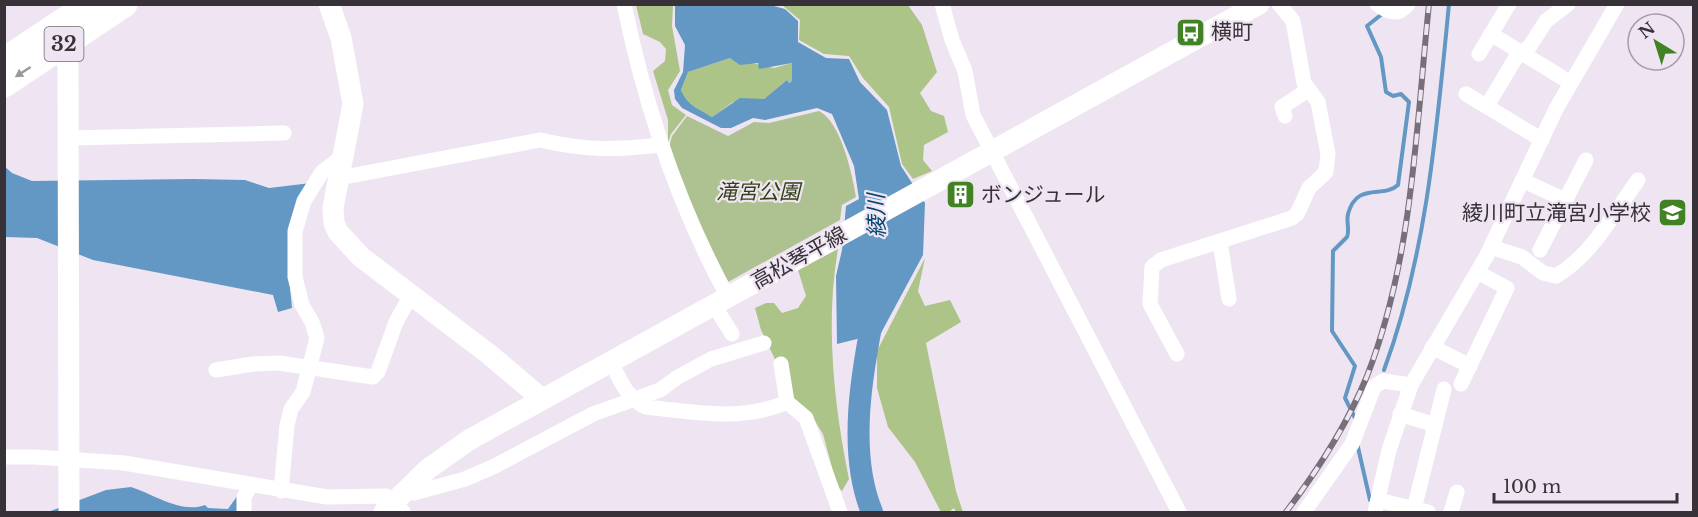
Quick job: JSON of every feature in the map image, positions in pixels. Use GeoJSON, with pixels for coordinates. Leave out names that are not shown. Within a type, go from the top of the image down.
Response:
{"type":"FeatureCollection","features":[{"type":"Feature","properties":{"kind":"highway","name":"32"},"geometry":{"type":"LineString","coordinates":[[4,84],[60,36],[90,4]]}},
{"type":"Feature","properties":{"kind":"highway","name":"32"},"geometry":{"type":"LineString","coordinates":[[4,62],[124,4]]}},
{"type":"Feature","properties":{"kind":"street"},"geometry":{"type":"LineString","coordinates":[[329,4],[341,38],[353,104],[332,215],[338,232],[361,257],[490,355],[542,399]]}},
{"type":"Feature","properties":{"kind":"street"},"geometry":{"type":"LineString","coordinates":[[624,4],[661,145],[732,334]]}},
{"type":"Feature","properties":{"kind":"street"},"geometry":{"type":"LineString","coordinates":[[942,4],[952,40],[965,71],[973,115],[1173,511]]}},
{"type":"Feature","properties":{"kind":"street","name":"高松琴平線"},"geometry":{"type":"LineString","coordinates":[[397,504],[456,448],[1259,4]]}},
{"type":"Feature","properties":{"kind":"street"},"geometry":{"type":"LineString","coordinates":[[1177,354],[1150,304],[1152,267],[1161,260],[1292,218],[1297,214],[1309,188],[1326,172],[1328,154],[1318,102],[1304,83],[1293,21],[1279,4]]}},
{"type":"Feature","properties":{"kind":"street"},"geometry":{"type":"LineString","coordinates":[[1377,4],[1392,13],[1401,12],[1408,4]]}},
{"type":"Feature","properties":{"kind":"street"},"geometry":{"type":"LineString","coordinates":[[1444,389],[1435,425],[1421,511],[1377,506],[1400,414],[1411,385],[1478,272],[1571,83],[1617,4]]}},
{"type":"Feature","properties":{"kind":"street"},"geometry":{"type":"LineString","coordinates":[[1479,54],[1509,5]]}},
{"type":"Feature","properties":{"kind":"street"},"geometry":{"type":"LineString","coordinates":[[1486,106],[1515,59],[1530,46],[1546,21],[1562,6]]}},
{"type":"Feature","properties":{"kind":"street"},"geometry":{"type":"LineString","coordinates":[[1491,34],[1571,83]]}},
{"type":"Feature","properties":{"kind":"street"},"geometry":{"type":"LineString","coordinates":[[60,36],[68,67],[69,513]]}},
{"type":"Feature","properties":{"kind":"street"},"geometry":{"type":"LineString","coordinates":[[1285,116],[1282,107],[1308,90]]}},
{"type":"Feature","properties":{"kind":"street"},"geometry":{"type":"LineString","coordinates":[[1466,94],[1542,140]]}},
{"type":"Feature","properties":{"kind":"street"},"geometry":{"type":"LineString","coordinates":[[69,138],[284,133]]}},
{"type":"Feature","properties":{"kind":"street"},"geometry":{"type":"LineString","coordinates":[[339,178],[540,140],[573,149],[613,150],[661,145]]}},
{"type":"Feature","properties":{"kind":"street"},"geometry":{"type":"LineString","coordinates":[[281,491],[287,425],[291,409],[303,392],[317,338],[312,321],[302,304],[295,277],[295,231],[304,201],[322,172],[343,156]]}},
{"type":"Feature","properties":{"kind":"street"},"geometry":{"type":"LineString","coordinates":[[1540,250],[1586,160]]}},
{"type":"Feature","properties":{"kind":"street"},"geometry":{"type":"LineString","coordinates":[[1491,247],[1522,257],[1543,273],[1556,276],[1574,264],[1603,230],[1638,180]]}},
{"type":"Feature","properties":{"kind":"street"},"geometry":{"type":"LineString","coordinates":[[1524,181],[1565,200]]}},
{"type":"Feature","properties":{"kind":"street"},"geometry":{"type":"LineString","coordinates":[[1220,242],[1229,299]]}},
{"type":"Feature","properties":{"kind":"street"},"geometry":{"type":"LineString","coordinates":[[1461,384],[1507,288],[1478,272]]}},
{"type":"Feature","properties":{"kind":"street"},"geometry":{"type":"LineString","coordinates":[[216,370],[253,364],[279,363],[373,377],[378,372],[396,322],[411,295]]}},
{"type":"Feature","properties":{"kind":"street"},"geometry":{"type":"LineString","coordinates":[[4,458],[70,459],[124,464],[235,480],[281,491],[327,497],[386,496],[397,504],[414,493],[465,479],[521,453],[593,414],[660,390],[678,376],[711,359],[764,343]]}},
{"type":"Feature","properties":{"kind":"street"},"geometry":{"type":"LineString","coordinates":[[1432,347],[1470,366]]}},
{"type":"Feature","properties":{"kind":"street"},"geometry":{"type":"LineString","coordinates":[[611,362],[631,399],[646,406],[707,414],[771,409],[787,402]]}},
{"type":"Feature","properties":{"kind":"street"},"geometry":{"type":"LineString","coordinates":[[782,364],[787,402],[806,418],[840,513]]}},
{"type":"Feature","properties":{"kind":"street"},"geometry":{"type":"LineString","coordinates":[[1304,513],[1354,440],[1374,387],[1383,381],[1411,385]]}},
{"type":"Feature","properties":{"kind":"street"},"geometry":{"type":"LineString","coordinates":[[1400,414],[1435,425]]}},
{"type":"Feature","properties":{"kind":"street"},"geometry":{"type":"LineString","coordinates":[[244,513],[244,497],[251,485]]}},
{"type":"Feature","properties":{"kind":"street"},"geometry":{"type":"LineString","coordinates":[[1451,513],[1457,492]]}},
{"type":"Feature","properties":{"kind":"green space"},"geometry":{"type":"Polygon","coordinates":[[[636,5],[673,5],[672,26],[680,71],[668,90],[672,105],[686,115],[671,134],[668,143],[668,120],[653,71],[665,61],[666,49],[660,42],[643,34],[636,5]]]}},
{"type":"Feature","properties":{"kind":"green space"},"geometry":{"type":"Polygon","coordinates":[[[782,5],[908,5],[922,25],[937,72],[920,93],[931,111],[944,116],[948,132],[924,145],[923,160],[932,171],[913,179],[902,164],[889,107],[863,78],[849,56],[824,54],[799,40],[800,20],[782,5]]]}},
{"type":"Feature","properties":{"kind":"green space"},"geometry":{"type":"Polygon","coordinates":[[[730,58],[774,68],[792,63],[792,81],[789,83],[787,80],[764,99],[733,102],[712,117],[690,103],[681,90],[688,72],[730,58]]]}},
{"type":"Feature","properties":{"kind":"green space","name":"滝宮公園"},"geometry":{"type":"Polygon","coordinates":[[[819,111],[834,126],[839,137],[852,175],[856,197],[842,205],[840,220],[728,282],[703,233],[669,147],[672,136],[687,116],[728,136],[754,122],[769,123],[819,111]]]}},
{"type":"Feature","properties":{"kind":"green space"},"geometry":{"type":"Polygon","coordinates":[[[838,249],[834,277],[832,335],[839,423],[849,479],[842,491],[837,486],[823,434],[810,413],[794,399],[761,330],[755,308],[766,303],[774,303],[782,313],[798,308],[806,296],[798,270],[838,249]]]}},
{"type":"Feature","properties":{"kind":"green space"},"geometry":{"type":"Polygon","coordinates":[[[925,258],[918,291],[925,306],[950,300],[961,322],[926,343],[956,491],[963,512],[956,512],[954,508],[949,512],[941,512],[915,462],[888,427],[877,388],[877,351],[925,258]]]}},
{"type":"Feature","properties":{"kind":"water"},"geometry":{"type":"Polygon","coordinates":[[[675,5],[770,5],[785,9],[798,21],[798,42],[826,58],[849,59],[860,82],[887,110],[901,166],[925,203],[923,255],[881,333],[837,344],[836,276],[842,250],[846,206],[859,199],[854,166],[832,114],[817,108],[765,120],[753,118],[731,128],[721,128],[682,108],[675,99],[674,90],[683,72],[685,45],[675,26],[675,5]],[[730,58],[688,72],[681,90],[690,103],[712,117],[740,98],[764,99],[787,80],[789,83],[792,81],[792,63],[759,69],[758,63],[740,65],[730,58]]]}},
{"type":"Feature","properties":{"kind":"water"},"geometry":{"type":"Polygon","coordinates":[[[4,166],[12,173],[32,181],[245,180],[269,188],[311,183],[288,267],[292,308],[278,312],[273,295],[93,260],[37,238],[5,237],[4,166]]]}},
{"type":"Feature","properties":{"kind":"water"},"geometry":{"type":"Polygon","coordinates":[[[131,487],[177,505],[196,507],[205,505],[208,508],[228,509],[240,492],[239,512],[48,512],[106,490],[131,487]]]}},
{"type":"Feature","properties":{"kind":"waterway"},"geometry":{"type":"LineString","coordinates":[[1384,370],[1399,326],[1420,235],[1440,96],[1449,4]]}},
{"type":"Feature","properties":{"kind":"waterway"},"geometry":{"type":"LineString","coordinates":[[1355,418],[1345,398],[1355,366],[1332,331],[1333,251],[1347,237],[1347,220],[1352,204],[1364,194],[1385,191],[1398,185],[1409,102],[1401,94],[1393,96],[1386,92],[1381,57],[1367,26],[1382,14]]}},
{"type":"Feature","properties":{"kind":"waterway","name":"綾川"},"geometry":{"type":"LineString","coordinates":[[872,512],[864,489],[860,464],[859,411],[875,307]]}},
{"type":"Feature","properties":{"kind":"waterway"},"geometry":{"type":"LineString","coordinates":[[1357,443],[1370,500]]}},
{"type":"Feature","properties":{"kind":"railway"},"geometry":{"type":"LineString","coordinates":[[1286,512],[1341,429],[1367,376],[1382,332],[1394,286],[1410,193],[1429,4]]}},
{"type":"Feature","properties":{"kind":"place","name":"横町"},"geometry":{"type":"Point","coordinates":[1190,32]}},
{"type":"Feature","properties":{"kind":"place","name":"ボンジュール"},"geometry":{"type":"Point","coordinates":[960,195]}},
{"type":"Feature","properties":{"kind":"place","name":"綾川町立滝宮小学校"},"geometry":{"type":"Point","coordinates":[1672,213]}}]}
